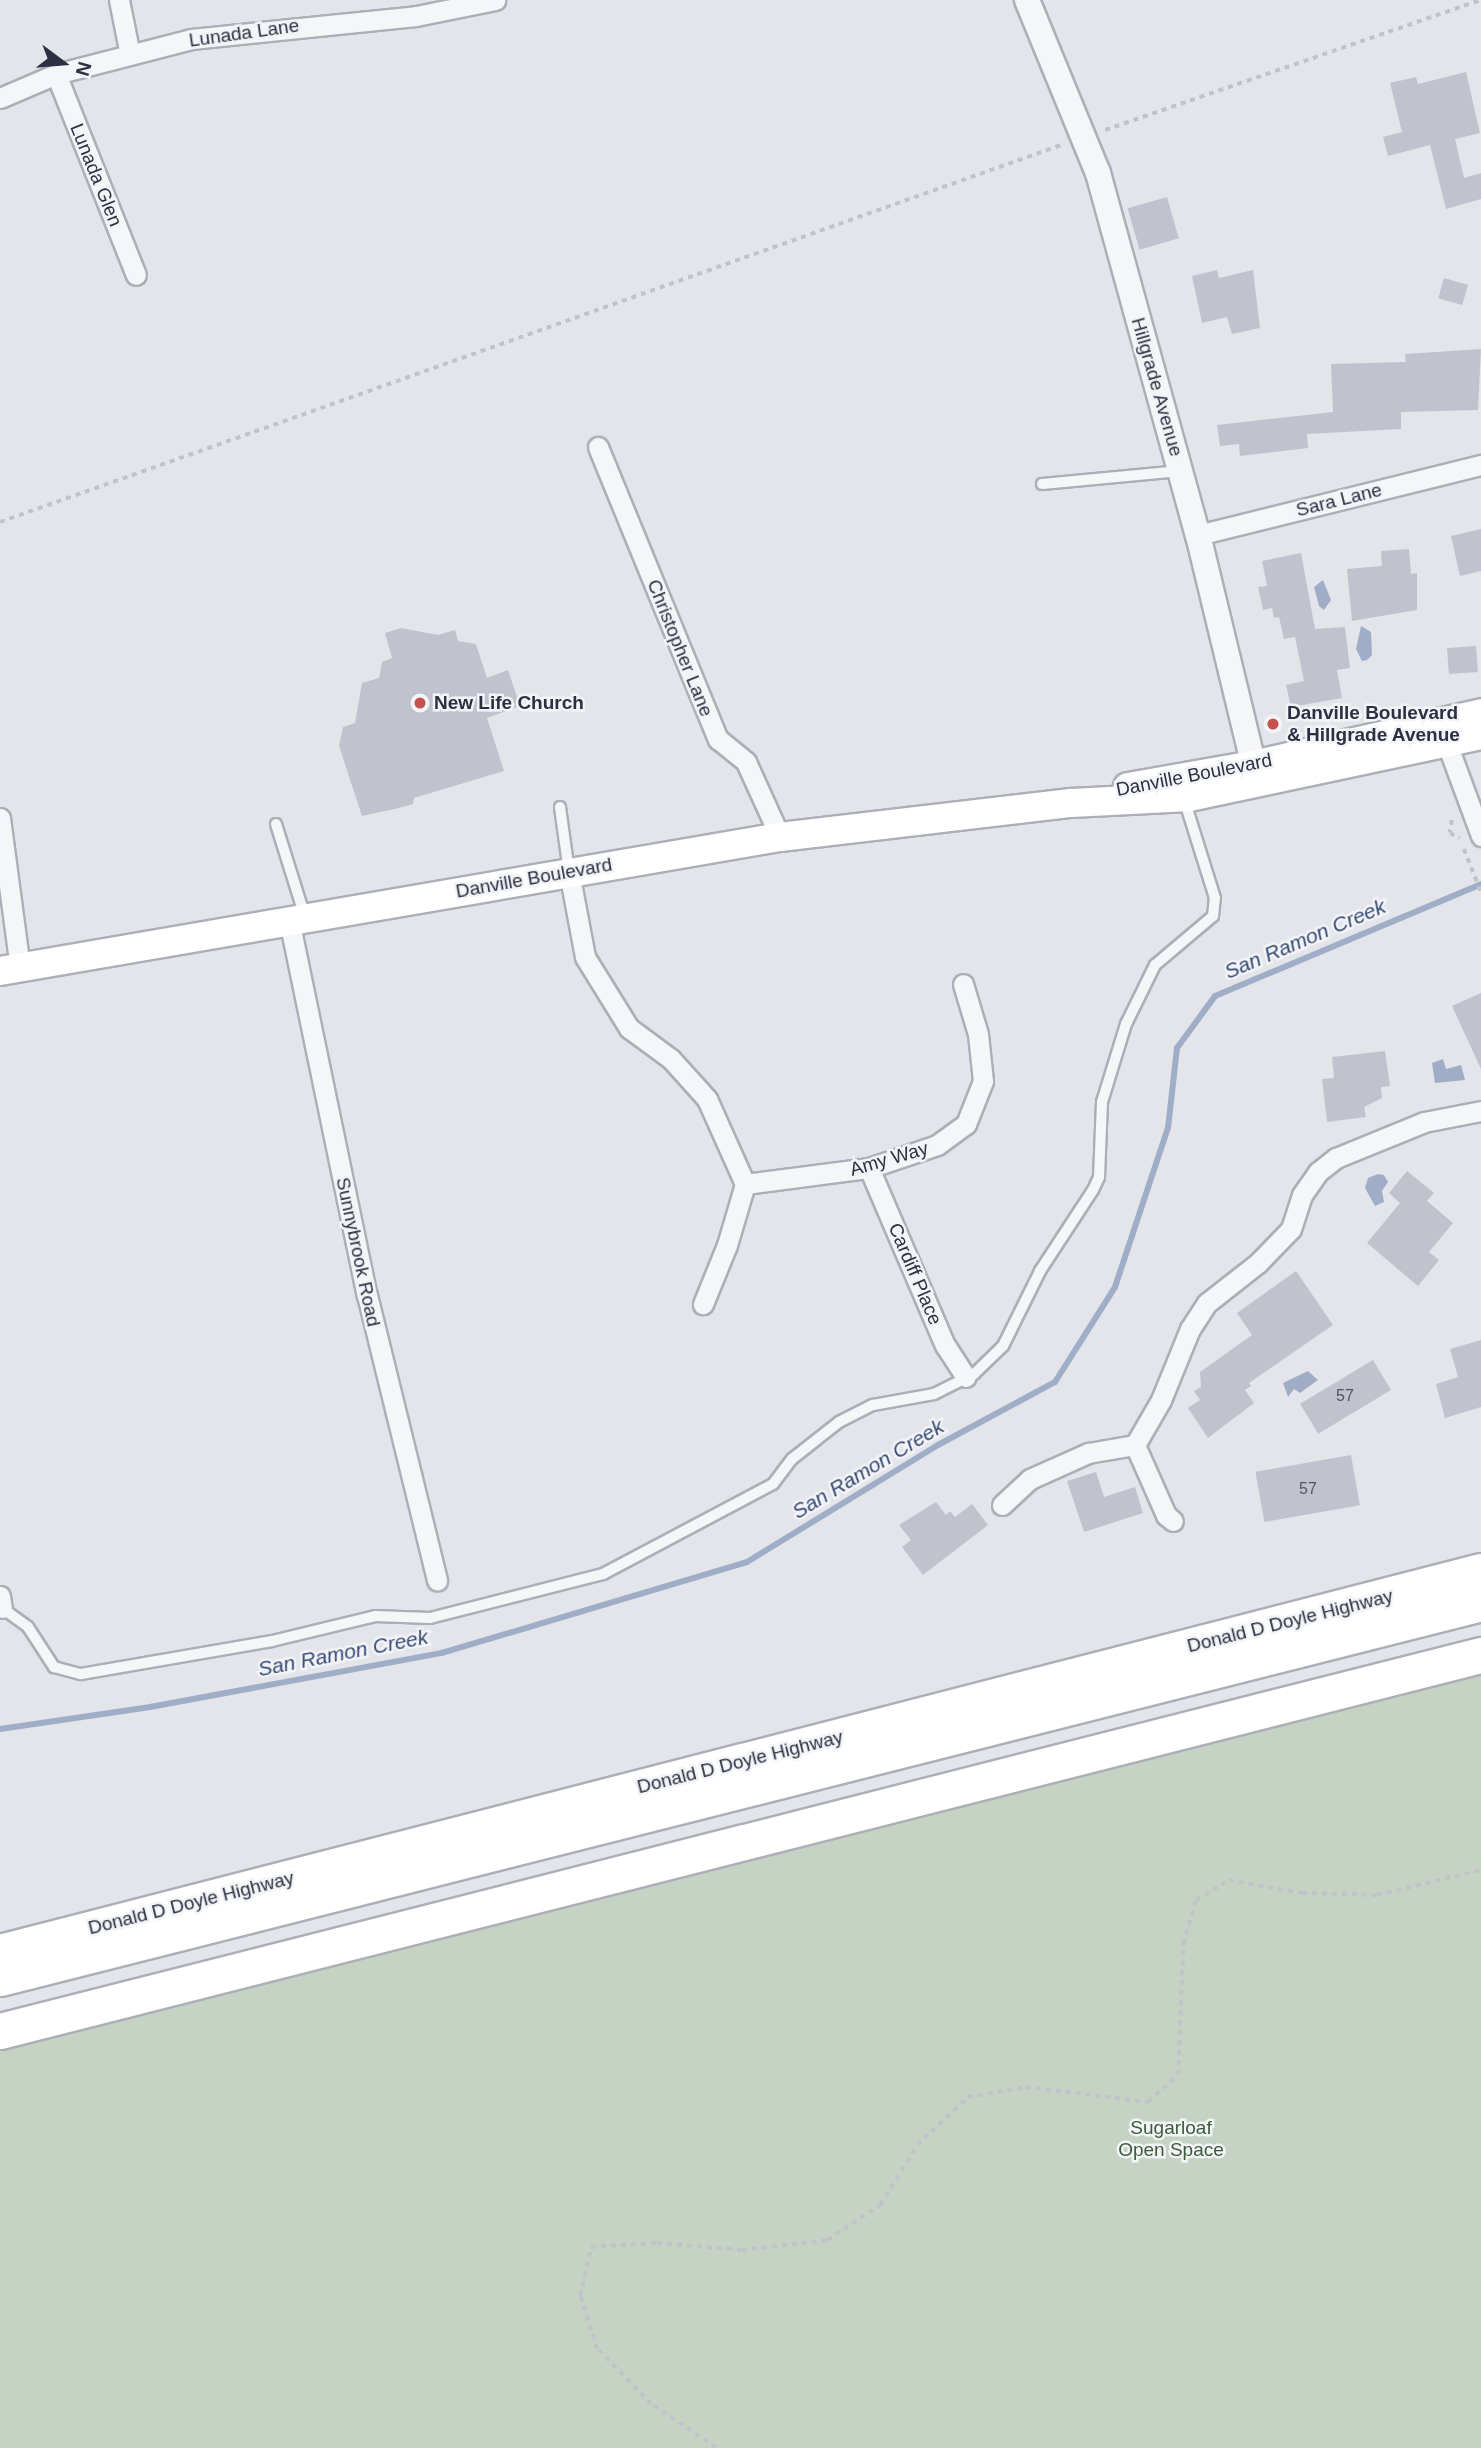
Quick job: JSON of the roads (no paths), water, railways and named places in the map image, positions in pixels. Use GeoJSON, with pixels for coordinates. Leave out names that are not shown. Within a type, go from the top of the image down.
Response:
{"type":"FeatureCollection","features":[{"type":"Feature","properties":{"kind":"highway","name":"Donald D Doyle Highway"},"geometry":{"type":"LineString","coordinates":[[0,1952],[1481,1572]]}},
{"type":"Feature","properties":{"kind":"highway"},"geometry":{"type":"LineString","coordinates":[[0,1978],[1481,1603]]}},
{"type":"Feature","properties":{"kind":"highway"},"geometry":{"type":"LineString","coordinates":[[0,2031],[1481,1655]]}},
{"type":"Feature","properties":{"kind":"main road","name":"Danville Boulevard"},"geometry":{"type":"LineString","coordinates":[[1443,733],[1481,713]]}},
{"type":"Feature","properties":{"kind":"main road","name":"Danville Boulevard"},"geometry":{"type":"LineString","coordinates":[[10,969],[780,837],[1071,803],[1181,787],[1256,774],[1443,733],[1481,735]]}},
{"type":"Feature","properties":{"kind":"street"},"geometry":{"type":"LineString","coordinates":[[119,0],[130,55]]}},
{"type":"Feature","properties":{"kind":"street","name":"Lunada Lane"},"geometry":{"type":"LineString","coordinates":[[0,98],[56,74],[191,39],[416,16],[495,0]]}},
{"type":"Feature","properties":{"kind":"street","name":"Hillgrade Avenue"},"geometry":{"type":"LineString","coordinates":[[1027,0],[1098,173],[1198,535],[1256,774]]}},
{"type":"Feature","properties":{"kind":"street","name":"Lunada Glen"},"geometry":{"type":"LineString","coordinates":[[56,74],[136,275]]}},
{"type":"Feature","properties":{"kind":"street","name":"Christopher Lane"},"geometry":{"type":"LineString","coordinates":[[598,447],[718,739],[746,762],[780,837]]}},
{"type":"Feature","properties":{"kind":"street","name":"Sara Lane"},"geometry":{"type":"LineString","coordinates":[[1198,535],[1481,465]]}},
{"type":"Feature","properties":{"kind":"street"},"geometry":{"type":"LineString","coordinates":[[1443,733],[1479,830]]}},
{"type":"Feature","properties":{"kind":"street"},"geometry":{"type":"LineString","coordinates":[[0,818],[10,969]]}},
{"type":"Feature","properties":{"kind":"street"},"geometry":{"type":"LineString","coordinates":[[569,872],[586,957],[629,1028],[670,1059],[707,1099],[744,1184],[727,1245],[703,1304]]}},
{"type":"Feature","properties":{"kind":"street","name":"Sunnybrook Road"},"geometry":{"type":"LineString","coordinates":[[297,919],[367,1295],[437,1581]]}},
{"type":"Feature","properties":{"kind":"street","name":"Amy Way"},"geometry":{"type":"LineString","coordinates":[[744,1184],[869,1168],[937,1145],[966,1124],[983,1081],[978,1034],[963,984]]}},
{"type":"Feature","properties":{"kind":"street"},"geometry":{"type":"LineString","coordinates":[[1135,1445],[1161,1400],[1191,1329],[1207,1303],[1258,1263],[1291,1230],[1302,1195],[1318,1172],[1336,1158],[1424,1122],[1481,1111]]}},
{"type":"Feature","properties":{"kind":"street","name":"Cardiff Place"},"geometry":{"type":"LineString","coordinates":[[869,1168],[945,1345],[966,1377]]}},
{"type":"Feature","properties":{"kind":"street"},"geometry":{"type":"LineString","coordinates":[[1002,1505],[1030,1479],[1088,1453],[1135,1445]]}},
{"type":"Feature","properties":{"kind":"street"},"geometry":{"type":"LineString","coordinates":[[1135,1445],[1173,1521]]}},
{"type":"Feature","properties":{"kind":"lane"},"geometry":{"type":"LineString","coordinates":[[1042,484],[1181,471]]}},
{"type":"Feature","properties":{"kind":"lane"},"geometry":{"type":"LineString","coordinates":[[1,1602],[28,1627],[54,1667],[81,1674],[235,1649],[375,1616],[430,1618],[603,1574],[773,1484],[792,1459],[838,1422],[873,1405],[934,1394],[966,1377],[1003,1346],[1040,1271],[1099,1177],[1102,1102],[1126,1024],[1155,965],[1213,916],[1215,898],[1181,787]]}},
{"type":"Feature","properties":{"kind":"lane"},"geometry":{"type":"LineString","coordinates":[[560,807],[569,872]]}},
{"type":"Feature","properties":{"kind":"lane"},"geometry":{"type":"LineString","coordinates":[[276,824],[297,919]]}},
{"type":"Feature","properties":{"kind":"water"},"geometry":{"type":"Polygon","coordinates":[[[1323,580],[1331,600],[1324,610],[1319,606],[1314,587],[1323,580]]]}},
{"type":"Feature","properties":{"kind":"water"},"geometry":{"type":"Polygon","coordinates":[[[1361,626],[1371,632],[1372,655],[1362,661],[1356,649],[1361,626]]]}},
{"type":"Feature","properties":{"kind":"water"},"geometry":{"type":"Polygon","coordinates":[[[1443,1059],[1446,1069],[1461,1065],[1465,1080],[1435,1083],[1432,1063],[1443,1059]]]}},
{"type":"Feature","properties":{"kind":"water"},"geometry":{"type":"Polygon","coordinates":[[[1384,1175],[1388,1182],[1382,1191],[1384,1202],[1375,1206],[1365,1188],[1368,1178],[1384,1175]]]}},
{"type":"Feature","properties":{"kind":"water"},"geometry":{"type":"Polygon","coordinates":[[[1308,1371],[1318,1380],[1300,1393],[1294,1389],[1288,1397],[1283,1383],[1308,1371]]]}},
{"type":"Feature","properties":{"kind":"waterway","name":"San Ramon Creek"},"geometry":{"type":"LineString","coordinates":[[0,1729],[150,1707],[442,1653],[747,1562],[938,1445],[1055,1382],[1115,1287],[1168,1128],[1177,1048],[1215,996],[1481,884]]}},
{"type":"Feature","properties":{"kind":"place","name":"New Life Church"},"geometry":{"type":"Point","coordinates":[420,703]}},
{"type":"Feature","properties":{"kind":"place","name":"Danville Boulevard & Hillgrade Avenue"},"geometry":{"type":"Point","coordinates":[1273,724]}},
{"type":"Feature","properties":{"kind":"park label","name":"Sugarloaf Open Space"},"geometry":{"type":"Point","coordinates":[1171,2139]}}]}
